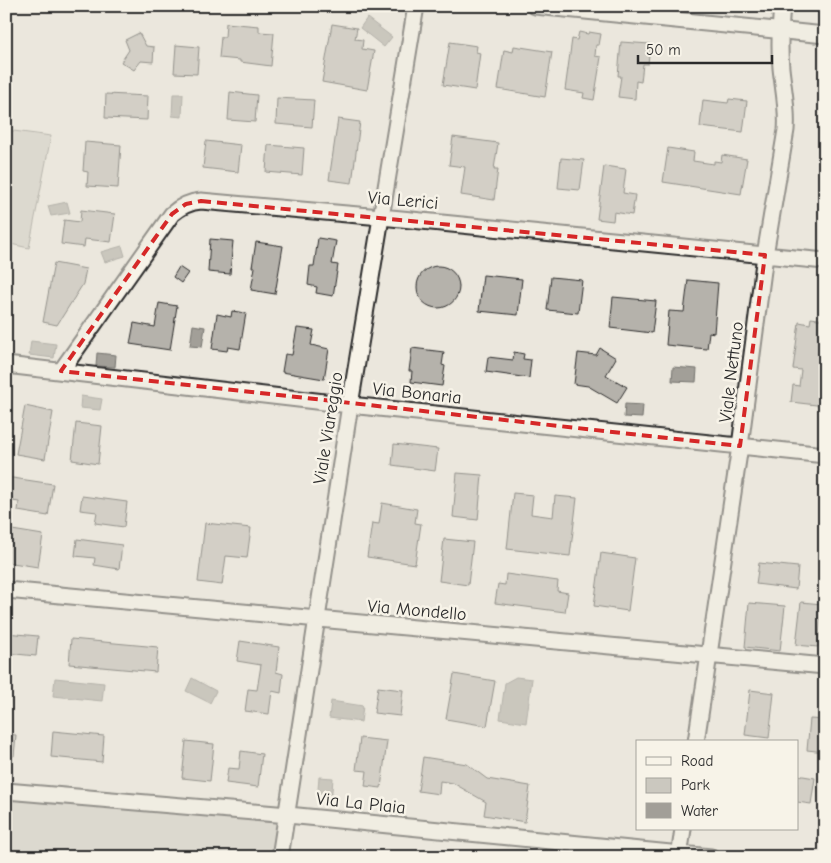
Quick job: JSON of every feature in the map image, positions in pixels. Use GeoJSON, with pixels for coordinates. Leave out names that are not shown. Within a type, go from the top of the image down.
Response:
{"type":"FeatureCollection","features":[{"type":"Feature","properties":{"kind":"street","name":"Viale Viareggio"},"geometry":{"type":"LineString","coordinates":[[280,857],[350,405],[416,6]]}},
{"type":"Feature","properties":{"kind":"street"},"geometry":{"type":"LineString","coordinates":[[535,6],[825,35]]}},
{"type":"Feature","properties":{"kind":"street","name":"Viale Nettuno"},"geometry":{"type":"LineString","coordinates":[[696,740],[740,446],[765,255],[787,119],[779,30],[782,6]]}},
{"type":"Feature","properties":{"kind":"street","name":"Via Lerici"},"geometry":{"type":"LineString","coordinates":[[62,371],[170,217],[183,205],[189,203],[201,202],[381,216],[825,261]]}},
{"type":"Feature","properties":{"kind":"street","name":"Via Bonaria"},"geometry":{"type":"LineString","coordinates":[[6,365],[350,405],[825,455]]}},
{"type":"Feature","properties":{"kind":"street","name":"Via Mondello"},"geometry":{"type":"LineString","coordinates":[[6,590],[825,666]]}},
{"type":"Feature","properties":{"kind":"street","name":"Via La Plaia"},"geometry":{"type":"LineString","coordinates":[[6,792],[288,815],[711,857]]}},
{"type":"Feature","properties":{"kind":"street"},"geometry":{"type":"LineString","coordinates":[[679,855],[683,830]]}},
{"type":"Feature","properties":{"kind":"highlighted area"},"geometry":{"type":"Polygon","coordinates":[[[201,201],[765,255],[740,446],[61,371],[172,214],[186,204],[201,201]]]}},
{"type":"Feature","properties":{"kind":"green space"},"geometry":{"type":"Polygon","coordinates":[[[6,130],[51,136],[29,248],[6,243],[6,130]]]}},
{"type":"Feature","properties":{"kind":"green space"},"geometry":{"type":"Polygon","coordinates":[[[6,791],[288,815],[280,857],[6,857],[6,791]]]}},
{"type":"Feature","properties":{"kind":"water"},"geometry":{"type":"Polygon","coordinates":[[[367,18],[392,37],[384,47],[360,28],[367,18]]]}},
{"type":"Feature","properties":{"kind":"water"},"geometry":{"type":"Polygon","coordinates":[[[173,94],[183,94],[182,117],[172,116],[173,94]]]}},
{"type":"Feature","properties":{"kind":"water"},"geometry":{"type":"Polygon","coordinates":[[[67,202],[70,213],[51,216],[48,206],[67,202]]]}},
{"type":"Feature","properties":{"kind":"water"},"geometry":{"type":"Polygon","coordinates":[[[122,246],[125,256],[105,262],[101,252],[122,246]]]}},
{"type":"Feature","properties":{"kind":"water"},"geometry":{"type":"Polygon","coordinates":[[[193,325],[205,327],[202,347],[190,346],[193,325]]]}},
{"type":"Feature","properties":{"kind":"water"},"geometry":{"type":"Polygon","coordinates":[[[31,341],[56,344],[54,358],[29,355],[31,341]]]}},
{"type":"Feature","properties":{"kind":"water"},"geometry":{"type":"Polygon","coordinates":[[[97,353],[116,355],[115,367],[96,366],[97,353]]]}},
{"type":"Feature","properties":{"kind":"water"},"geometry":{"type":"Polygon","coordinates":[[[673,367],[697,369],[696,382],[672,381],[673,367]]]}},
{"type":"Feature","properties":{"kind":"water"},"geometry":{"type":"Polygon","coordinates":[[[81,396],[102,399],[100,410],[80,408],[81,396]]]}},
{"type":"Feature","properties":{"kind":"water"},"geometry":{"type":"Polygon","coordinates":[[[625,404],[643,405],[642,418],[624,417],[625,404]]]}},
{"type":"Feature","properties":{"kind":"water"},"geometry":{"type":"Polygon","coordinates":[[[516,677],[532,679],[526,723],[500,719],[505,683],[516,677]]]}},
{"type":"Feature","properties":{"kind":"water"},"geometry":{"type":"Polygon","coordinates":[[[55,678],[104,683],[102,701],[53,696],[55,678]]]}},
{"type":"Feature","properties":{"kind":"water"},"geometry":{"type":"Polygon","coordinates":[[[192,678],[216,691],[210,703],[186,691],[192,678]]]}},
{"type":"Feature","properties":{"kind":"water"},"geometry":{"type":"Polygon","coordinates":[[[331,701],[363,706],[361,722],[329,718],[331,701]]]}},
{"type":"Feature","properties":{"kind":"water"},"geometry":{"type":"Polygon","coordinates":[[[319,777],[333,778],[331,804],[317,802],[319,777]]]}},
{"type":"Feature","properties":{"kind":"building"},"geometry":{"type":"Polygon","coordinates":[[[226,23],[259,26],[259,32],[274,33],[271,66],[219,58],[221,37],[225,37],[226,23]]]}},
{"type":"Feature","properties":{"kind":"building"},"geometry":{"type":"Polygon","coordinates":[[[332,24],[357,28],[355,39],[363,40],[362,49],[374,51],[367,90],[322,82],[332,24]]]}},
{"type":"Feature","properties":{"kind":"building"},"geometry":{"type":"Polygon","coordinates":[[[579,32],[601,34],[599,45],[596,45],[595,56],[601,57],[594,100],[583,98],[584,93],[565,90],[572,39],[577,40],[579,32]]]}},
{"type":"Feature","properties":{"kind":"building"},"geometry":{"type":"Polygon","coordinates":[[[139,33],[146,46],[154,47],[153,62],[141,61],[134,70],[121,62],[129,50],[125,40],[139,33]]]}},
{"type":"Feature","properties":{"kind":"building"},"geometry":{"type":"Polygon","coordinates":[[[450,42],[477,46],[476,52],[480,53],[475,90],[443,85],[450,42]]]}},
{"type":"Feature","properties":{"kind":"building"},"geometry":{"type":"Polygon","coordinates":[[[621,42],[650,44],[648,64],[643,64],[641,82],[636,81],[635,99],[618,97],[621,76],[618,76],[621,42]]]}},
{"type":"Feature","properties":{"kind":"building"},"geometry":{"type":"Polygon","coordinates":[[[176,45],[199,47],[197,74],[174,73],[176,45]]]}},
{"type":"Feature","properties":{"kind":"building"},"geometry":{"type":"Polygon","coordinates":[[[514,46],[552,52],[545,97],[498,89],[504,50],[513,52],[514,46]]]}},
{"type":"Feature","properties":{"kind":"building"},"geometry":{"type":"Polygon","coordinates":[[[230,92],[257,95],[255,122],[228,120],[230,92]]]}},
{"type":"Feature","properties":{"kind":"building"},"geometry":{"type":"Polygon","coordinates":[[[106,94],[148,96],[147,120],[105,118],[106,94]]]}},
{"type":"Feature","properties":{"kind":"building"},"geometry":{"type":"Polygon","coordinates":[[[277,98],[314,100],[312,127],[276,124],[277,98]]]}},
{"type":"Feature","properties":{"kind":"building"},"geometry":{"type":"Polygon","coordinates":[[[729,99],[747,101],[743,132],[700,127],[703,100],[728,103],[729,99]]]}},
{"type":"Feature","properties":{"kind":"building"},"geometry":{"type":"Polygon","coordinates":[[[338,119],[360,122],[352,183],[329,180],[338,119]]]}},
{"type":"Feature","properties":{"kind":"building"},"geometry":{"type":"Polygon","coordinates":[[[453,137],[498,143],[494,169],[498,169],[494,200],[461,195],[465,167],[449,165],[453,137]]]}},
{"type":"Feature","properties":{"kind":"building"},"geometry":{"type":"Polygon","coordinates":[[[206,141],[241,145],[238,172],[203,168],[206,141]]]}},
{"type":"Feature","properties":{"kind":"building"},"geometry":{"type":"Polygon","coordinates":[[[85,142],[121,145],[118,188],[87,186],[88,172],[83,171],[85,142]]]}},
{"type":"Feature","properties":{"kind":"building"},"geometry":{"type":"Polygon","coordinates":[[[268,145],[304,148],[302,175],[266,172],[268,145]]]}},
{"type":"Feature","properties":{"kind":"building"},"geometry":{"type":"Polygon","coordinates":[[[668,148],[694,152],[693,161],[714,164],[714,161],[721,162],[722,155],[747,159],[741,194],[663,182],[668,148]]]}},
{"type":"Feature","properties":{"kind":"building"},"geometry":{"type":"Polygon","coordinates":[[[561,158],[584,160],[580,190],[558,188],[561,158]]]}},
{"type":"Feature","properties":{"kind":"building"},"geometry":{"type":"Polygon","coordinates":[[[604,166],[626,169],[623,193],[635,195],[632,215],[614,212],[613,221],[597,219],[604,166]]]}},
{"type":"Feature","properties":{"kind":"building"},"geometry":{"type":"Polygon","coordinates":[[[81,210],[115,214],[111,242],[85,239],[84,247],[61,244],[64,220],[80,222],[81,210]]]}},
{"type":"Feature","properties":{"kind":"building"},"geometry":{"type":"Polygon","coordinates":[[[318,238],[336,241],[332,264],[338,265],[333,296],[316,293],[317,287],[308,285],[310,266],[314,266],[318,238]]]}},
{"type":"Feature","properties":{"kind":"building"},"geometry":{"type":"Polygon","coordinates":[[[210,239],[233,241],[230,274],[208,272],[210,239]]]}},
{"type":"Feature","properties":{"kind":"building"},"geometry":{"type":"Polygon","coordinates":[[[256,242],[283,246],[275,294],[251,290],[255,267],[252,267],[256,242]]]}},
{"type":"Feature","properties":{"kind":"building"},"geometry":{"type":"Polygon","coordinates":[[[54,263],[86,269],[83,284],[57,325],[43,322],[54,263]]]}},
{"type":"Feature","properties":{"kind":"building"},"geometry":{"type":"Polygon","coordinates":[[[438,266],[453,272],[459,287],[453,302],[438,308],[423,302],[417,287],[423,272],[438,266]]]}},
{"type":"Feature","properties":{"kind":"building"},"geometry":{"type":"Polygon","coordinates":[[[179,267],[188,273],[181,283],[173,277],[179,267]]]}},
{"type":"Feature","properties":{"kind":"building"},"geometry":{"type":"Polygon","coordinates":[[[483,275],[522,279],[518,315],[479,311],[483,275]]]}},
{"type":"Feature","properties":{"kind":"building"},"geometry":{"type":"Polygon","coordinates":[[[551,277],[582,280],[578,313],[547,310],[551,277]]]}},
{"type":"Feature","properties":{"kind":"building"},"geometry":{"type":"Polygon","coordinates":[[[688,280],[718,283],[714,333],[709,332],[707,349],[666,345],[669,311],[684,312],[688,280]]]}},
{"type":"Feature","properties":{"kind":"building"},"geometry":{"type":"Polygon","coordinates":[[[613,297],[656,301],[652,333],[610,328],[613,297]]]}},
{"type":"Feature","properties":{"kind":"building"},"geometry":{"type":"Polygon","coordinates":[[[159,303],[177,306],[170,350],[130,344],[134,323],[155,327],[159,303]]]}},
{"type":"Feature","properties":{"kind":"building"},"geometry":{"type":"Polygon","coordinates":[[[232,311],[246,313],[240,349],[228,347],[227,351],[212,349],[217,314],[231,317],[232,311]]]}},
{"type":"Feature","properties":{"kind":"building"},"geometry":{"type":"Polygon","coordinates":[[[811,318],[825,320],[825,340],[823,340],[819,368],[825,369],[825,406],[791,402],[793,385],[799,386],[801,370],[793,369],[799,322],[810,324],[811,318]]]}},
{"type":"Feature","properties":{"kind":"building"},"geometry":{"type":"Polygon","coordinates":[[[297,328],[314,330],[311,345],[329,349],[324,379],[282,372],[285,354],[292,355],[297,328]]]}},
{"type":"Feature","properties":{"kind":"building"},"geometry":{"type":"Polygon","coordinates":[[[412,348],[444,352],[442,365],[445,366],[442,386],[411,382],[412,371],[409,371],[412,348]]]}},
{"type":"Feature","properties":{"kind":"building"},"geometry":{"type":"Polygon","coordinates":[[[600,348],[616,358],[606,375],[627,387],[617,403],[588,386],[574,384],[578,353],[596,355],[600,348]]]}},
{"type":"Feature","properties":{"kind":"building"},"geometry":{"type":"Polygon","coordinates":[[[514,352],[524,354],[523,359],[531,360],[529,378],[486,372],[488,357],[513,360],[514,352]]]}},
{"type":"Feature","properties":{"kind":"building"},"geometry":{"type":"Polygon","coordinates":[[[25,406],[53,412],[45,459],[16,454],[25,406]]]}},
{"type":"Feature","properties":{"kind":"building"},"geometry":{"type":"Polygon","coordinates":[[[76,423],[102,426],[98,464],[72,460],[76,423]]]}},
{"type":"Feature","properties":{"kind":"building"},"geometry":{"type":"Polygon","coordinates":[[[394,444],[438,449],[435,471],[392,465],[394,444]]]}},
{"type":"Feature","properties":{"kind":"building"},"geometry":{"type":"Polygon","coordinates":[[[457,473],[482,475],[478,520],[453,517],[457,473]]]}},
{"type":"Feature","properties":{"kind":"building"},"geometry":{"type":"Polygon","coordinates":[[[6,477],[53,484],[48,516],[18,511],[19,502],[6,500],[6,477]]]}},
{"type":"Feature","properties":{"kind":"building"},"geometry":{"type":"Polygon","coordinates":[[[513,493],[533,495],[531,514],[553,517],[555,496],[577,498],[570,556],[507,549],[513,493]]]}},
{"type":"Feature","properties":{"kind":"building"},"geometry":{"type":"Polygon","coordinates":[[[82,496],[127,502],[124,527],[95,523],[97,512],[80,510],[82,496]]]}},
{"type":"Feature","properties":{"kind":"building"},"geometry":{"type":"Polygon","coordinates":[[[382,503],[417,509],[415,523],[421,524],[415,564],[367,557],[372,523],[379,524],[382,503]]]}},
{"type":"Feature","properties":{"kind":"building"},"geometry":{"type":"Polygon","coordinates":[[[205,523],[251,528],[247,558],[226,556],[222,585],[198,582],[205,523]]]}},
{"type":"Feature","properties":{"kind":"building"},"geometry":{"type":"Polygon","coordinates":[[[6,529],[43,535],[38,567],[6,562],[8,551],[6,551],[6,529]]]}},
{"type":"Feature","properties":{"kind":"building"},"geometry":{"type":"Polygon","coordinates":[[[77,539],[122,545],[119,569],[94,565],[95,558],[75,556],[77,539]]]}},
{"type":"Feature","properties":{"kind":"building"},"geometry":{"type":"Polygon","coordinates":[[[444,539],[473,542],[468,585],[439,581],[444,539]]]}},
{"type":"Feature","properties":{"kind":"building"},"geometry":{"type":"Polygon","coordinates":[[[601,553],[635,558],[628,611],[594,606],[601,553]]]}},
{"type":"Feature","properties":{"kind":"building"},"geometry":{"type":"Polygon","coordinates":[[[759,563],[798,567],[796,589],[756,584],[759,563]]]}},
{"type":"Feature","properties":{"kind":"building"},"geometry":{"type":"Polygon","coordinates":[[[506,574],[558,581],[557,591],[568,593],[565,612],[495,603],[498,584],[505,585],[506,574]]]}},
{"type":"Feature","properties":{"kind":"building"},"geometry":{"type":"Polygon","coordinates":[[[801,602],[822,604],[818,647],[796,645],[801,602]]]}},
{"type":"Feature","properties":{"kind":"building"},"geometry":{"type":"Polygon","coordinates":[[[749,603],[785,606],[780,651],[745,647],[749,603]]]}},
{"type":"Feature","properties":{"kind":"building"},"geometry":{"type":"Polygon","coordinates":[[[6,633],[38,636],[36,656],[6,653],[6,633]]]}},
{"type":"Feature","properties":{"kind":"building"},"geometry":{"type":"Polygon","coordinates":[[[71,639],[158,647],[156,672],[69,664],[71,639]]]}},
{"type":"Feature","properties":{"kind":"building"},"geometry":{"type":"Polygon","coordinates":[[[240,641],[279,647],[276,672],[283,674],[281,693],[272,691],[269,714],[245,711],[248,689],[257,690],[261,665],[237,661],[240,641]]]}},
{"type":"Feature","properties":{"kind":"building"},"geometry":{"type":"Polygon","coordinates":[[[454,674],[495,681],[487,726],[446,719],[454,674]]]}},
{"type":"Feature","properties":{"kind":"building"},"geometry":{"type":"Polygon","coordinates":[[[6,679],[12,679],[8,712],[6,712],[6,679]]]}},
{"type":"Feature","properties":{"kind":"building"},"geometry":{"type":"Polygon","coordinates":[[[378,687],[403,690],[400,716],[374,713],[378,687]]]}},
{"type":"Feature","properties":{"kind":"building"},"geometry":{"type":"Polygon","coordinates":[[[750,690],[774,693],[769,738],[745,735],[750,690]]]}},
{"type":"Feature","properties":{"kind":"building"},"geometry":{"type":"Polygon","coordinates":[[[810,719],[825,720],[825,752],[807,750],[810,719]]]}},
{"type":"Feature","properties":{"kind":"building"},"geometry":{"type":"Polygon","coordinates":[[[53,731],[104,736],[102,762],[51,757],[53,731]]]}},
{"type":"Feature","properties":{"kind":"building"},"geometry":{"type":"Polygon","coordinates":[[[6,734],[16,735],[14,756],[6,755],[6,734]]]}},
{"type":"Feature","properties":{"kind":"building"},"geometry":{"type":"Polygon","coordinates":[[[360,738],[387,741],[381,788],[365,786],[367,771],[356,770],[360,738]]]}},
{"type":"Feature","properties":{"kind":"building"},"geometry":{"type":"Polygon","coordinates":[[[186,741],[214,744],[210,781],[182,778],[186,741]]]}},
{"type":"Feature","properties":{"kind":"building"},"geometry":{"type":"Polygon","coordinates":[[[241,751],[262,754],[258,787],[226,783],[228,768],[239,769],[241,751]]]}},
{"type":"Feature","properties":{"kind":"building"},"geometry":{"type":"Polygon","coordinates":[[[423,757],[467,764],[487,779],[530,786],[525,822],[484,815],[486,802],[453,783],[440,781],[439,794],[418,791],[423,757]]]}},
{"type":"Feature","properties":{"kind":"building"},"geometry":{"type":"Polygon","coordinates":[[[798,775],[815,778],[811,804],[798,802],[798,775]]]}}]}
